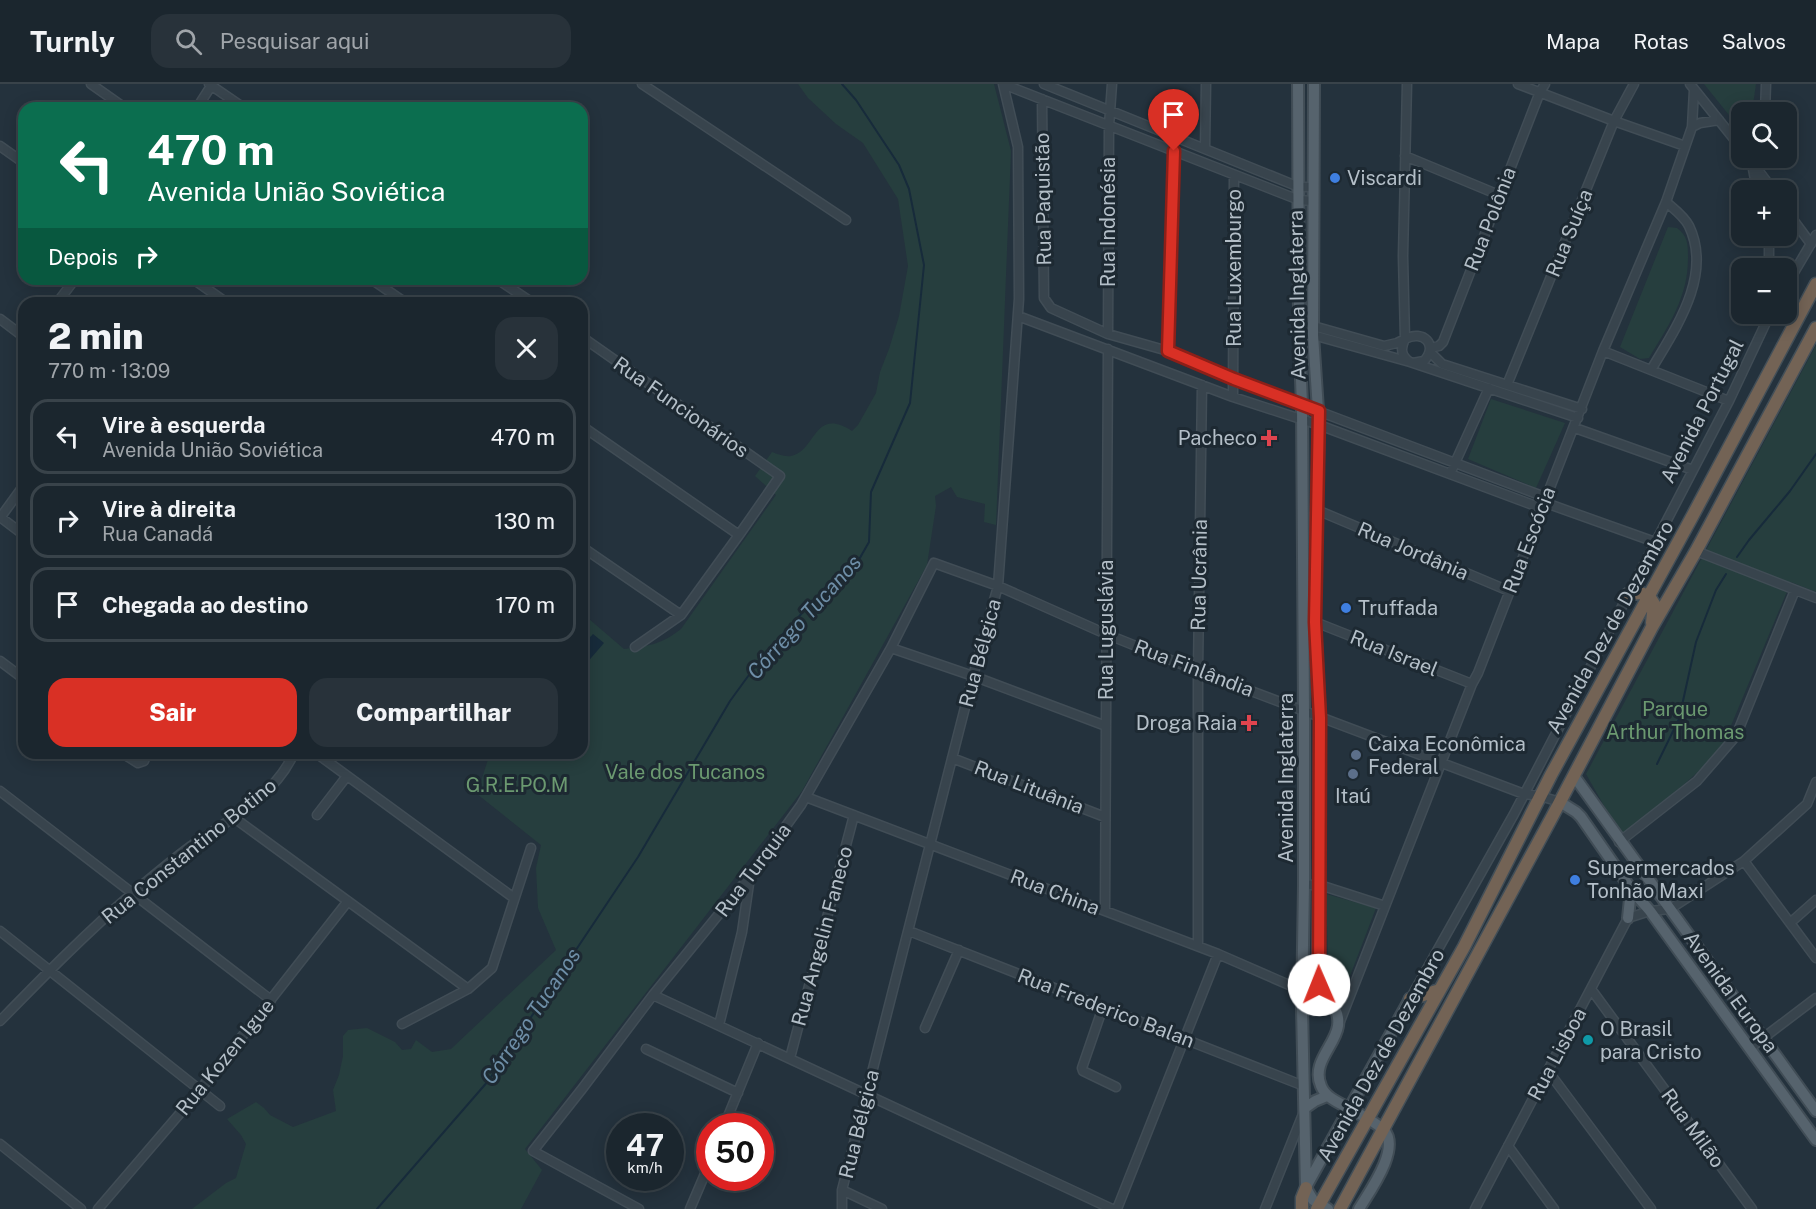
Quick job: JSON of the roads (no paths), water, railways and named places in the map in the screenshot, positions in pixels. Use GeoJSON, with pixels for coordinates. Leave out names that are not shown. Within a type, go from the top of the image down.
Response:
{"type":"FeatureCollection","features":[{"type":"Feature","properties":{"kind":"highway","name":"Avenida Dez de Dezembro"},"geometry":{"type":"LineString","coordinates":[[1322,1207],[1464,947],[1540,796],[1816,284]]}},
{"type":"Feature","properties":{"kind":"highway","name":"Avenida Dez de Dezembro"},"geometry":{"type":"LineString","coordinates":[[1340,1209],[1652,627],[1696,551],[1816,328]]}},
{"type":"Feature","properties":{"kind":"highway"},"geometry":{"type":"LineString","coordinates":[[1693,515],[1684,542],[1685,546],[1696,551]]}},
{"type":"Feature","properties":{"kind":"highway"},"geometry":{"type":"LineString","coordinates":[[1628,594],[1641,593],[1649,596],[1654,604],[1652,627]]}},
{"type":"Feature","properties":{"kind":"highway"},"geometry":{"type":"LineString","coordinates":[[1410,999],[1440,990]]}},
{"type":"Feature","properties":{"kind":"highway"},"geometry":{"type":"LineString","coordinates":[[1302,1209],[1305,1188]]}},
{"type":"Feature","properties":{"kind":"main road","name":"Avenida Inglaterra"},"geometry":{"type":"LineString","coordinates":[[1298,84],[1304,711],[1305,1188]]}},
{"type":"Feature","properties":{"kind":"main road","name":"Avenida Inglaterra"},"geometry":{"type":"LineString","coordinates":[[1314,84],[1313,330],[1320,425],[1315,565],[1315,622],[1320,718],[1319,985]]}},
{"type":"Feature","properties":{"kind":"main road"},"geometry":{"type":"LineString","coordinates":[[1302,565],[1315,565]]}},
{"type":"Feature","properties":{"kind":"main road"},"geometry":{"type":"LineString","coordinates":[[1302,580],[1315,579]]}},
{"type":"Feature","properties":{"kind":"main road","name":"Avenida Europa"},"geometry":{"type":"LineString","coordinates":[[1574,776],[1619,842],[1816,1112]]}},
{"type":"Feature","properties":{"kind":"main road","name":"Avenida Europa"},"geometry":{"type":"LineString","coordinates":[[1560,802],[1581,817],[1631,890],[1650,911],[1816,1140]]}},
{"type":"Feature","properties":{"kind":"main road"},"geometry":{"type":"LineString","coordinates":[[1628,918],[1631,890]]}},
{"type":"Feature","properties":{"kind":"main road"},"geometry":{"type":"LineString","coordinates":[[1303,991],[1313,990],[1319,985],[1333,1003],[1337,1013],[1338,1026],[1320,1065],[1318,1076],[1321,1086],[1327,1096],[1368,1120],[1387,1135],[1389,1147],[1387,1160],[1359,1209]]}},
{"type":"Feature","properties":{"kind":"main road","name":"Avenida Portugal"},"geometry":{"type":"LineString","coordinates":[[1305,1188],[1410,999]]}},
{"type":"Feature","properties":{"kind":"main road"},"geometry":{"type":"LineString","coordinates":[[1305,1108],[1327,1096]]}},
{"type":"Feature","properties":{"kind":"main road"},"geometry":{"type":"LineString","coordinates":[[1305,1188],[1313,1200],[1322,1207]]}},
{"type":"Feature","properties":{"kind":"street"},"geometry":{"type":"LineString","coordinates":[[91,84],[116,102]]}},
{"type":"Feature","properties":{"kind":"street"},"geometry":{"type":"LineString","coordinates":[[642,84],[846,220]]}},
{"type":"Feature","properties":{"kind":"street"},"geometry":{"type":"LineString","coordinates":[[1003,84],[1299,200],[1313,201]]}},
{"type":"Feature","properties":{"kind":"street","name":"Rua Bélgica"},"geometry":{"type":"LineString","coordinates":[[842,1209],[842,1190],[998,586],[1018,316],[1018,147],[1003,84]]}},
{"type":"Feature","properties":{"kind":"street"},"geometry":{"type":"LineString","coordinates":[[1044,84],[1299,187],[1313,187]]}},
{"type":"Feature","properties":{"kind":"street","name":"Rua Indonésia"},"geometry":{"type":"LineString","coordinates":[[1108,334],[1109,126],[1112,84]]}},
{"type":"Feature","properties":{"kind":"street"},"geometry":{"type":"LineString","coordinates":[[1204,149],[1206,84]]}},
{"type":"Feature","properties":{"kind":"street"},"geometry":{"type":"LineString","coordinates":[[1407,84],[1403,256],[1405,339],[1402,351],[1412,363]]}},
{"type":"Feature","properties":{"kind":"street"},"geometry":{"type":"LineString","coordinates":[[1518,84],[1685,146]]}},
{"type":"Feature","properties":{"kind":"street","name":"Rua Polônia"},"geometry":{"type":"LineString","coordinates":[[1430,350],[1443,342],[1499,195],[1545,84]]}},
{"type":"Feature","properties":{"kind":"street","name":"Rua Suíça"},"geometry":{"type":"LineString","coordinates":[[1507,385],[1614,121],[1634,84]]}},
{"type":"Feature","properties":{"kind":"street"},"geometry":{"type":"LineString","coordinates":[[1765,102],[1766,84]]}},
{"type":"Feature","properties":{"kind":"street"},"geometry":{"type":"LineString","coordinates":[[200,102],[210,85],[235,102]]}},
{"type":"Feature","properties":{"kind":"street"},"geometry":{"type":"LineString","coordinates":[[1692,87],[1731,135]]}},
{"type":"Feature","properties":{"kind":"street","name":"Rua Escócia"},"geometry":{"type":"LineString","coordinates":[[1338,1026],[1543,502],[1575,428],[1603,351],[1666,202],[1692,127],[1692,87]]}},
{"type":"Feature","properties":{"kind":"street","name":"Rua Paquistão"},"geometry":{"type":"LineString","coordinates":[[1042,99],[1044,298],[1051,308],[1108,334]]}},
{"type":"Feature","properties":{"kind":"street"},"geometry":{"type":"LineString","coordinates":[[1692,127],[1700,123],[1719,120]]}},
{"type":"Feature","properties":{"kind":"street"},"geometry":{"type":"LineString","coordinates":[[0,146],[18,159]]}},
{"type":"Feature","properties":{"kind":"street"},"geometry":{"type":"LineString","coordinates":[[1168,351],[1174,151]]}},
{"type":"Feature","properties":{"kind":"street"},"geometry":{"type":"LineString","coordinates":[[1405,156],[1499,195]]}},
{"type":"Feature","properties":{"kind":"street","name":"Rua Luxemburgo"},"geometry":{"type":"LineString","coordinates":[[1233,397],[1234,175]]}},
{"type":"Feature","properties":{"kind":"street"},"geometry":{"type":"LineString","coordinates":[[1651,370],[1683,313],[1695,272],[1696,256],[1689,226],[1666,202]]}},
{"type":"Feature","properties":{"kind":"street"},"geometry":{"type":"LineString","coordinates":[[1797,225],[1811,244]]}},
{"type":"Feature","properties":{"kind":"street"},"geometry":{"type":"LineString","coordinates":[[1797,267],[1816,235]]}},
{"type":"Feature","properties":{"kind":"street"},"geometry":{"type":"LineString","coordinates":[[202,285],[218,297]]}},
{"type":"Feature","properties":{"kind":"street"},"geometry":{"type":"LineString","coordinates":[[380,285],[397,297]]}},
{"type":"Feature","properties":{"kind":"street"},"geometry":{"type":"LineString","coordinates":[[506,285],[521,297]]}},
{"type":"Feature","properties":{"kind":"street"},"geometry":{"type":"LineString","coordinates":[[1018,316],[1233,397],[1320,425],[1450,474],[1543,502],[1655,542]]}},
{"type":"Feature","properties":{"kind":"street"},"geometry":{"type":"LineString","coordinates":[[0,319],[18,332]]}},
{"type":"Feature","properties":{"kind":"street","name":"Avenida Portugal"},"geometry":{"type":"LineString","coordinates":[[1410,999],[1524,794],[1729,401],[1765,324]]}},
{"type":"Feature","properties":{"kind":"street"},"geometry":{"type":"LineString","coordinates":[[1299,328],[1384,346],[1397,343],[1413,335],[1423,336],[1427,339],[1430,350],[1442,363],[1507,385],[1580,414]]}},
{"type":"Feature","properties":{"kind":"street"},"geometry":{"type":"LineString","coordinates":[[1313,330],[1489,388],[1580,414]]}},
{"type":"Feature","properties":{"kind":"street"},"geometry":{"type":"LineString","coordinates":[[1108,334],[1168,351],[1234,379],[1455,462],[1543,502]]}},
{"type":"Feature","properties":{"kind":"street","name":"Rua Funcionários"},"geometry":{"type":"LineString","coordinates":[[588,341],[780,476],[739,536]]}},
{"type":"Feature","properties":{"kind":"street","name":"Rua Luguslávia"},"geometry":{"type":"LineString","coordinates":[[1105,910],[1108,349]]}},
{"type":"Feature","properties":{"kind":"street"},"geometry":{"type":"LineString","coordinates":[[1412,363],[1424,361],[1430,350]]}},
{"type":"Feature","properties":{"kind":"street"},"geometry":{"type":"LineString","coordinates":[[1603,351],[1729,401]]}},
{"type":"Feature","properties":{"kind":"street","name":"Rua Ucrânia"},"geometry":{"type":"LineString","coordinates":[[1198,946],[1198,670],[1202,385]]}},
{"type":"Feature","properties":{"kind":"street"},"geometry":{"type":"LineString","coordinates":[[1450,474],[1489,388]]}},
{"type":"Feature","properties":{"kind":"street"},"geometry":{"type":"LineString","coordinates":[[1575,428],[1693,470]]}},
{"type":"Feature","properties":{"kind":"street"},"geometry":{"type":"LineString","coordinates":[[588,430],[739,536],[681,615],[634,647]]}},
{"type":"Feature","properties":{"kind":"street"},"geometry":{"type":"LineString","coordinates":[[18,493],[0,518],[18,531]]}},
{"type":"Feature","properties":{"kind":"street","name":"Rua Jordânia"},"geometry":{"type":"LineString","coordinates":[[1317,510],[1509,591]]}},
{"type":"Feature","properties":{"kind":"street"},"geometry":{"type":"LineString","coordinates":[[588,551],[681,615]]}},
{"type":"Feature","properties":{"kind":"street"},"geometry":{"type":"LineString","coordinates":[[1696,551],[1816,598]]}},
{"type":"Feature","properties":{"kind":"street","name":"Rua Finlândia"},"geometry":{"type":"LineString","coordinates":[[934,564],[998,586],[1106,634],[1320,718],[1524,794],[1540,796]]}},
{"type":"Feature","properties":{"kind":"street","name":"Rua Turquia"},"geometry":{"type":"LineString","coordinates":[[639,1209],[533,1150],[653,995],[750,876],[806,797],[891,648],[934,564]]}},
{"type":"Feature","properties":{"kind":"street"},"geometry":{"type":"LineString","coordinates":[[1619,842],[1697,781],[1736,736],[1795,590]]}},
{"type":"Feature","properties":{"kind":"street","name":"Rua Israel"},"geometry":{"type":"LineString","coordinates":[[1315,622],[1472,684]]}},
{"type":"Feature","properties":{"kind":"street"},"geometry":{"type":"LineString","coordinates":[[891,648],[1106,726]]}},
{"type":"Feature","properties":{"kind":"street"},"geometry":{"type":"LineString","coordinates":[[0,661],[18,674]]}},
{"type":"Feature","properties":{"kind":"street","name":"Rua Lituânia"},"geometry":{"type":"LineString","coordinates":[[952,758],[1105,817]]}},
{"type":"Feature","properties":{"kind":"street"},"geometry":{"type":"LineString","coordinates":[[132,759],[138,763],[145,759]]}},
{"type":"Feature","properties":{"kind":"street","name":"Rua Constantino Botino"},"geometry":{"type":"LineString","coordinates":[[0,1021],[132,894],[173,859],[264,795],[287,769],[291,759]]}},
{"type":"Feature","properties":{"kind":"street"},"geometry":{"type":"LineString","coordinates":[[324,759],[514,898]]}},
{"type":"Feature","properties":{"kind":"street"},"geometry":{"type":"LineString","coordinates":[[317,815],[347,776]]}},
{"type":"Feature","properties":{"kind":"street"},"geometry":{"type":"LineString","coordinates":[[1628,918],[1650,911],[1670,909],[1744,861],[1808,804],[1816,782]]}},
{"type":"Feature","properties":{"kind":"street"},"geometry":{"type":"LineString","coordinates":[[0,791],[271,1000]]}},
{"type":"Feature","properties":{"kind":"street","name":"Avenida Europa"},"geometry":{"type":"LineString","coordinates":[[1540,796],[1560,802]]}},
{"type":"Feature","properties":{"kind":"street","name":"Rua China"},"geometry":{"type":"LineString","coordinates":[[806,797],[1198,946],[1303,991]]}},
{"type":"Feature","properties":{"kind":"street","name":"Rua Angelin Faneco"},"geometry":{"type":"LineString","coordinates":[[790,1058],[854,815]]}},
{"type":"Feature","properties":{"kind":"street"},"geometry":{"type":"LineString","coordinates":[[234,816],[468,989]]}},
{"type":"Feature","properties":{"kind":"street"},"geometry":{"type":"LineString","coordinates":[[402,1024],[468,989],[492,968],[531,848]]}},
{"type":"Feature","properties":{"kind":"street"},"geometry":{"type":"LineString","coordinates":[[1744,861],[1816,958]]}},
{"type":"Feature","properties":{"kind":"street"},"geometry":{"type":"LineString","coordinates":[[719,1025],[742,932],[750,876]]}},
{"type":"Feature","properties":{"kind":"street"},"geometry":{"type":"LineString","coordinates":[[1304,884],[1320,885],[1385,906]]}},
{"type":"Feature","properties":{"kind":"street"},"geometry":{"type":"LineString","coordinates":[[1790,922],[1816,900]]}},
{"type":"Feature","properties":{"kind":"street","name":"Rua Kozen Igue"},"geometry":{"type":"LineString","coordinates":[[98,1209],[200,1090],[348,901]]}},
{"type":"Feature","properties":{"kind":"street","name":"Rua Lisboa"},"geometry":{"type":"LineString","coordinates":[[1475,1209],[1628,918]]}},
{"type":"Feature","properties":{"kind":"street"},"geometry":{"type":"LineString","coordinates":[[0,931],[220,1106]]}},
{"type":"Feature","properties":{"kind":"street","name":"Rua Frederico Balan"},"geometry":{"type":"LineString","coordinates":[[909,931],[1304,1086]]}},
{"type":"Feature","properties":{"kind":"street"},"geometry":{"type":"LineString","coordinates":[[926,1028],[958,950]]}},
{"type":"Feature","properties":{"kind":"street"},"geometry":{"type":"LineString","coordinates":[[653,995],[1114,1209],[1218,954]]}},
{"type":"Feature","properties":{"kind":"street"},"geometry":{"type":"LineString","coordinates":[[1333,1003],[1353,988]]}},
{"type":"Feature","properties":{"kind":"street","name":"Rua Milão"},"geometry":{"type":"LineString","coordinates":[[1591,989],[1752,1209]]}},
{"type":"Feature","properties":{"kind":"street"},"geometry":{"type":"LineString","coordinates":[[1750,1048],[1816,998]]}},
{"type":"Feature","properties":{"kind":"street"},"geometry":{"type":"LineString","coordinates":[[1103,1007],[1082,1068],[1083,1071],[1116,1087]]}},
{"type":"Feature","properties":{"kind":"street"},"geometry":{"type":"LineString","coordinates":[[730,1113],[758,1043]]}},
{"type":"Feature","properties":{"kind":"street"},"geometry":{"type":"LineString","coordinates":[[646,1049],[738,1093]]}},
{"type":"Feature","properties":{"kind":"street"},"geometry":{"type":"LineString","coordinates":[[1548,1071],[1651,1209]]}},
{"type":"Feature","properties":{"kind":"street"},"geometry":{"type":"LineString","coordinates":[[1265,1209],[1305,1108]]}},
{"type":"Feature","properties":{"kind":"street"},"geometry":{"type":"LineString","coordinates":[[0,1144],[81,1209]]}},
{"type":"Feature","properties":{"kind":"street"},"geometry":{"type":"LineString","coordinates":[[1508,1146],[1554,1209]]}},
{"type":"Feature","properties":{"kind":"street"},"geometry":{"type":"LineString","coordinates":[[842,1190],[882,1209]]}},
{"type":"Feature","properties":{"kind":"street"},"geometry":{"type":"LineString","coordinates":[[690,1209],[698,1191]]}},
{"type":"Feature","properties":{"kind":"water"},"geometry":{"type":"Polygon","coordinates":[[[593,634],[604,643],[588,662],[588,639],[593,634]]]}},
{"type":"Feature","properties":{"kind":"waterway","name":"Córrego Tucanos"},"geometry":{"type":"LineString","coordinates":[[377,1209],[489,1080],[638,857],[730,701],[762,657],[835,577],[857,563],[869,542],[871,492],[910,403],[924,265],[909,189],[899,165],[856,100],[842,84]]}},
{"type":"Feature","properties":{"kind":"waterway"},"geometry":{"type":"LineString","coordinates":[[1737,557],[1790,491],[1816,454]]}},
{"type":"Feature","properties":{"kind":"waterway"},"geometry":{"type":"LineString","coordinates":[[1657,764],[1679,719],[1696,642],[1716,590],[1726,574]]}},
{"type":"Feature","properties":{"kind":"place","name":"Viscardi"},"geometry":{"type":"Point","coordinates":[1335,178]}},
{"type":"Feature","properties":{"kind":"place","name":"Pacheco"},"geometry":{"type":"Point","coordinates":[1269,438]}},
{"type":"Feature","properties":{"kind":"place","name":"Truffada"},"geometry":{"type":"Point","coordinates":[1346,608]}},
{"type":"Feature","properties":{"kind":"place","name":"Droga Raia"},"geometry":{"type":"Point","coordinates":[1249,723]}},
{"type":"Feature","properties":{"kind":"place","name":"Caixa Econômica Federal"},"geometry":{"type":"Point","coordinates":[1356,755]}},
{"type":"Feature","properties":{"kind":"place","name":"Itaú"},"geometry":{"type":"Point","coordinates":[1353,774]}},
{"type":"Feature","properties":{"kind":"place","name":"Supermercados Tonhão Maxi"},"geometry":{"type":"Point","coordinates":[1575,880]}},
{"type":"Feature","properties":{"kind":"place","name":"O Brasil para Cristo"},"geometry":{"type":"Point","coordinates":[1588,1040]}},
{"type":"Feature","properties":{"kind":"park label","name":"Parque Arthur Thomas"},"geometry":{"type":"Point","coordinates":[1675,720]}},
{"type":"Feature","properties":{"kind":"park label","name":"Vale dos Tucanos"},"geometry":{"type":"Point","coordinates":[685,772]}},
{"type":"Feature","properties":{"kind":"park label","name":"G.R.E.PO.M"},"geometry":{"type":"Point","coordinates":[517,785]}}]}
